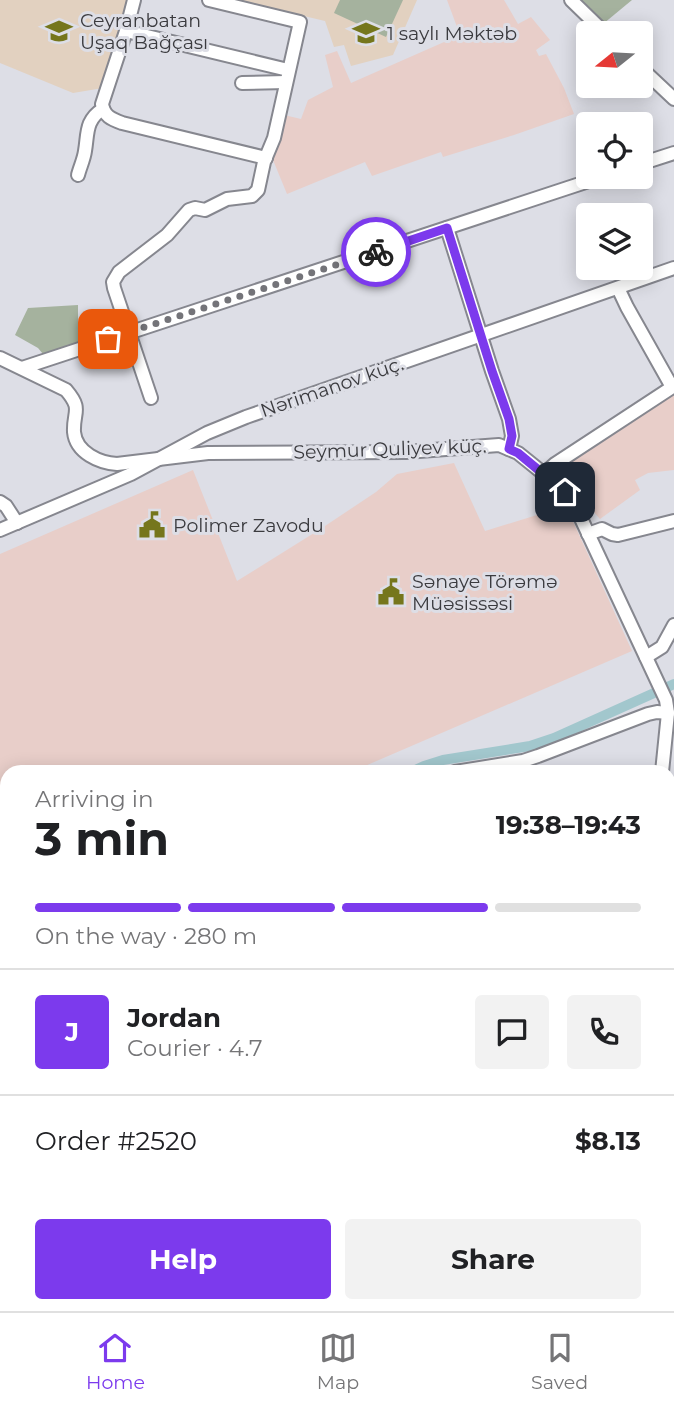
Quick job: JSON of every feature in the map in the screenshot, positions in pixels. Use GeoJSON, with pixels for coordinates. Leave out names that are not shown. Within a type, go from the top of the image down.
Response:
{"type":"FeatureCollection","features":[{"type":"Feature","properties":{"kind":"street"},"geometry":{"type":"LineString","coordinates":[[134,0],[102,104],[110,118],[266,158]]}},
{"type":"Feature","properties":{"kind":"street"},"geometry":{"type":"LineString","coordinates":[[151,398],[114,288],[114,278],[167,235],[189,210],[205,210],[227,199],[256,194],[262,167],[274,138],[300,22],[209,0]]}},
{"type":"Feature","properties":{"kind":"street"},"geometry":{"type":"LineString","coordinates":[[571,0],[592,21]]}},
{"type":"Feature","properties":{"kind":"street"},"geometry":{"type":"LineString","coordinates":[[126,31],[287,76]]}},
{"type":"Feature","properties":{"kind":"street"},"geometry":{"type":"LineString","coordinates":[[242,83],[287,76]]}},
{"type":"Feature","properties":{"kind":"street"},"geometry":{"type":"LineString","coordinates":[[653,79],[674,99]]}},
{"type":"Feature","properties":{"kind":"street"},"geometry":{"type":"LineString","coordinates":[[78,174],[91,121],[103,109]]}},
{"type":"Feature","properties":{"kind":"street"},"geometry":{"type":"LineString","coordinates":[[653,160],[674,153]]}},
{"type":"Feature","properties":{"kind":"street"},"geometry":{"type":"LineString","coordinates":[[0,358],[22,368],[576,185]]}},
{"type":"Feature","properties":{"kind":"street"},"geometry":{"type":"LineString","coordinates":[[447,228],[511,429],[509,449]]}},
{"type":"Feature","properties":{"kind":"street","name":"Nərimanov küç."},"geometry":{"type":"LineString","coordinates":[[0,530],[131,474],[207,433],[246,417],[674,268]]}},
{"type":"Feature","properties":{"kind":"street"},"geometry":{"type":"LineString","coordinates":[[544,474],[673,386],[618,288]]}},
{"type":"Feature","properties":{"kind":"street","name":"Seymur Quliyev küç."},"geometry":{"type":"LineString","coordinates":[[22,368],[66,390],[74,399],[77,409],[74,430],[76,440],[94,458],[105,463],[117,464],[208,453],[406,452],[499,446],[518,453],[571,499],[667,706]]}},
{"type":"Feature","properties":{"kind":"street"},"geometry":{"type":"LineString","coordinates":[[0,502],[6,506],[17,523]]}},
{"type":"Feature","properties":{"kind":"street"},"geometry":{"type":"LineString","coordinates":[[589,534],[602,530],[618,535],[674,521]]}},
{"type":"Feature","properties":{"kind":"street"},"geometry":{"type":"LineString","coordinates":[[646,657],[662,648],[674,625]]}},
{"type":"Feature","properties":{"kind":"street"},"geometry":{"type":"LineString","coordinates":[[498,765],[538,756],[667,706]]}},
{"type":"Feature","properties":{"kind":"street"},"geometry":{"type":"LineString","coordinates":[[663,765],[667,706]]}},
{"type":"Feature","properties":{"kind":"shaded area","name":"Ceyranbatan Uşaq Bağçası"},"geometry":{"type":"Polygon","coordinates":[[[0,0],[127,0],[103,88],[73,93],[0,63],[0,0]]]}},
{"type":"Feature","properties":{"kind":"shaded area","name":"1 saylı Məktəb"},"geometry":{"type":"Polygon","coordinates":[[[236,0],[417,0],[393,55],[351,66],[344,45],[334,47],[325,21],[236,0]]]}},
{"type":"Feature","properties":{"kind":"shaded area"},"geometry":{"type":"Polygon","coordinates":[[[447,0],[504,0],[518,24],[531,17],[550,40],[536,50],[539,56],[546,54],[574,114],[443,157],[441,152],[372,176],[365,162],[287,194],[273,160],[284,115],[301,119],[308,100],[333,87],[325,55],[337,51],[351,83],[460,35],[447,0]]]}},
{"type":"Feature","properties":{"kind":"shaded area"},"geometry":{"type":"Polygon","coordinates":[[[674,389],[674,470],[648,473],[635,480],[640,490],[600,519],[557,471],[674,389]]]}},
{"type":"Feature","properties":{"kind":"shaded area"},"geometry":{"type":"Polygon","coordinates":[[[454,463],[485,531],[566,506],[632,651],[367,765],[0,765],[0,554],[193,470],[237,581],[376,492],[397,474],[454,463]]]}},
{"type":"Feature","properties":{"kind":"green space"},"geometry":{"type":"Polygon","coordinates":[[[340,0],[403,0],[386,37],[334,13],[340,0]]]}},
{"type":"Feature","properties":{"kind":"green space"},"geometry":{"type":"Polygon","coordinates":[[[579,0],[632,0],[607,21],[600,21],[579,0]]]}},
{"type":"Feature","properties":{"kind":"green space"},"geometry":{"type":"Polygon","coordinates":[[[78,305],[78,344],[43,354],[38,348],[15,335],[28,308],[78,305]]]}},
{"type":"Feature","properties":{"kind":"waterway"},"geometry":{"type":"LineString","coordinates":[[427,765],[530,746],[554,738],[674,684]]}},
{"type":"Feature","properties":{"kind":"way so far"},"geometry":{"type":"LineString","coordinates":[[108,339],[376,252]]}},
{"type":"Feature","properties":{"kind":"place","name":"Ceyranbatan Uşaq Bağçası"},"geometry":{"type":"Point","coordinates":[59,31]}},
{"type":"Feature","properties":{"kind":"place","name":"1 saylı Məktəb"},"geometry":{"type":"Point","coordinates":[366,33]}},
{"type":"Feature","properties":{"kind":"place","name":"Polimer Zavodu"},"geometry":{"type":"Point","coordinates":[152,525]}},
{"type":"Feature","properties":{"kind":"place","name":"Sənaye Törəmə Müəsissəsi"},"geometry":{"type":"Point","coordinates":[391,592]}},
{"type":"Feature","properties":{"kind":"route"},"geometry":{"type":"LineString","coordinates":[[376,252],[447,228],[509,419],[512,436],[509,449],[518,453],[565,492]]}}]}
